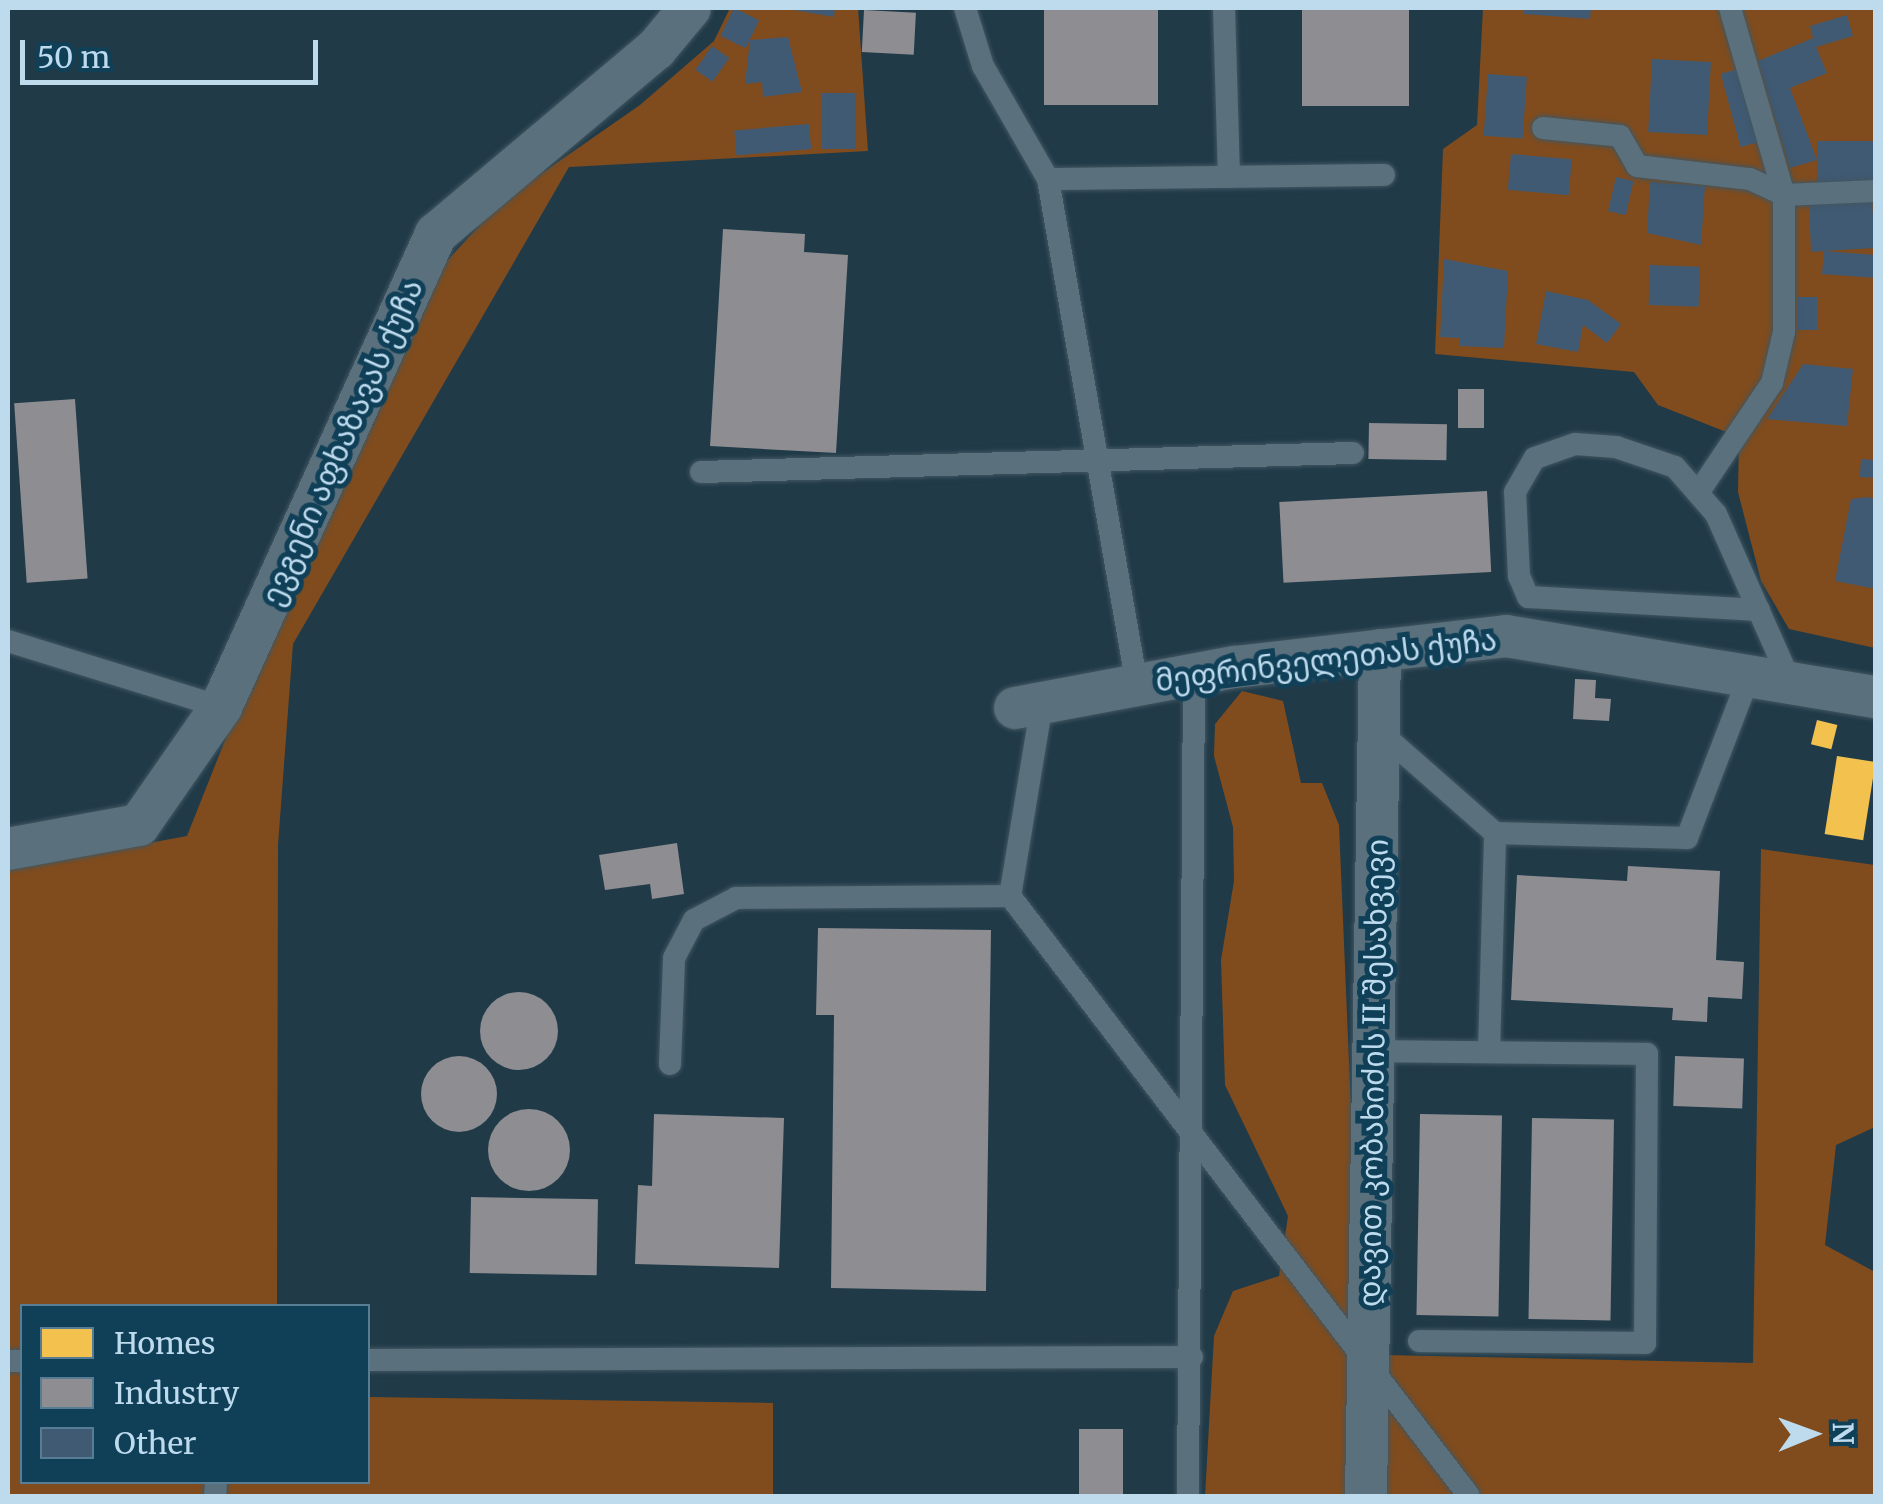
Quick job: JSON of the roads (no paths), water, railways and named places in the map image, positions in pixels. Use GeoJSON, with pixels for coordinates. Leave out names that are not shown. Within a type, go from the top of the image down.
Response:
{"type":"FeatureCollection","features":[{"type":"Feature","properties":{"kind":"street","name":"ევგენი აფხაზავას ქუჩა"},"geometry":{"type":"LineString","coordinates":[[8,848],[139,826],[221,707],[436,234],[656,48],[690,8]]}},
{"type":"Feature","properties":{"kind":"street","name":"მეფრინველეთას ქუჩა"},"geometry":{"type":"LineString","coordinates":[[1028,705],[1194,674],[1506,636],[1876,697]]}},
{"type":"Feature","properties":{"kind":"street","name":"დავით კობახიძის II შესახვევი"},"geometry":{"type":"LineString","coordinates":[[1366,1496],[1380,650]]}},
{"type":"Feature","properties":{"kind":"lane"},"geometry":{"type":"LineString","coordinates":[[966,8],[983,66],[1048,179],[1137,685]]}},
{"type":"Feature","properties":{"kind":"lane"},"geometry":{"type":"LineString","coordinates":[[1224,8],[1229,177]]}},
{"type":"Feature","properties":{"kind":"lane"},"geometry":{"type":"LineString","coordinates":[[1698,493],[1772,384],[1784,332],[1784,195],[1730,8]]}},
{"type":"Feature","properties":{"kind":"lane"},"geometry":{"type":"LineString","coordinates":[[1543,128],[1620,136],[1638,166],[1750,178],[1784,195],[1876,191]]}},
{"type":"Feature","properties":{"kind":"lane"},"geometry":{"type":"LineString","coordinates":[[1048,179],[1384,175]]}},
{"type":"Feature","properties":{"kind":"lane"},"geometry":{"type":"LineString","coordinates":[[1379,731],[1495,833],[1687,838],[1770,677],[1758,610],[1716,514],[1675,467],[1616,447],[1575,444],[1534,458],[1515,492],[1519,576],[1528,597],[1758,610]]}},
{"type":"Feature","properties":{"kind":"lane"},"geometry":{"type":"LineString","coordinates":[[701,472],[1353,453]]}},
{"type":"Feature","properties":{"kind":"lane"},"geometry":{"type":"LineString","coordinates":[[8,641],[221,707]]}},
{"type":"Feature","properties":{"kind":"lane"},"geometry":{"type":"LineString","coordinates":[[1188,1496],[1194,674]]}},
{"type":"Feature","properties":{"kind":"lane"},"geometry":{"type":"LineString","coordinates":[[1028,705],[1010,896],[1192,1140],[1368,1358],[1469,1496]]}},
{"type":"Feature","properties":{"kind":"lane"},"geometry":{"type":"LineString","coordinates":[[1489,1052],[1495,833]]}},
{"type":"Feature","properties":{"kind":"lane"},"geometry":{"type":"LineString","coordinates":[[670,1064],[674,958],[694,920],[736,898],[1010,896]]}},
{"type":"Feature","properties":{"kind":"lane"},"geometry":{"type":"LineString","coordinates":[[1373,1051],[1647,1054],[1645,1343],[1419,1341]]}},
{"type":"Feature","properties":{"kind":"lane"},"geometry":{"type":"LineString","coordinates":[[370,1360],[1192,1357]]}}]}
